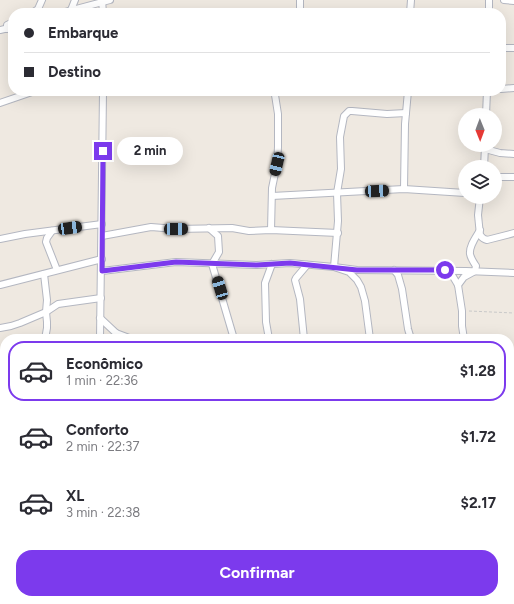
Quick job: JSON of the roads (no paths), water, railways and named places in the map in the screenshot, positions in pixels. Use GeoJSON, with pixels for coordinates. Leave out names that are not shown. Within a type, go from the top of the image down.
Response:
{"type":"FeatureCollection","features":[{"type":"Feature","properties":{"kind":"street"},"geometry":{"type":"LineString","coordinates":[[78,8],[110,0]]}},
{"type":"Feature","properties":{"kind":"street"},"geometry":{"type":"LineString","coordinates":[[504,0],[514,1]]}},
{"type":"Feature","properties":{"kind":"street"},"geometry":{"type":"LineString","coordinates":[[0,103],[20,96]]}},
{"type":"Feature","properties":{"kind":"street"},"geometry":{"type":"LineString","coordinates":[[100,334],[102,271],[103,96]]}},
{"type":"Feature","properties":{"kind":"street"},"geometry":{"type":"LineString","coordinates":[[271,230],[272,188],[278,152],[278,114],[275,96]]}},
{"type":"Feature","properties":{"kind":"street"},"geometry":{"type":"LineString","coordinates":[[404,189],[408,96]]}},
{"type":"Feature","properties":{"kind":"street"},"geometry":{"type":"LineString","coordinates":[[486,108],[487,96]]}},
{"type":"Feature","properties":{"kind":"street"},"geometry":{"type":"LineString","coordinates":[[334,267],[338,233],[337,193],[341,169],[340,137],[344,116],[349,112],[357,111],[388,114],[406,113]]}},
{"type":"Feature","properties":{"kind":"street"},"geometry":{"type":"LineString","coordinates":[[498,152],[514,154]]}},
{"type":"Feature","properties":{"kind":"street"},"geometry":{"type":"LineString","coordinates":[[502,177],[514,177]]}},
{"type":"Feature","properties":{"kind":"street"},"geometry":{"type":"LineString","coordinates":[[272,196],[404,189],[458,193]]}},
{"type":"Feature","properties":{"kind":"street"},"geometry":{"type":"LineString","coordinates":[[479,204],[478,215],[480,235],[484,239],[487,240],[514,233]]}},
{"type":"Feature","properties":{"kind":"street"},"geometry":{"type":"LineString","coordinates":[[0,239],[52,230],[102,224]]}},
{"type":"Feature","properties":{"kind":"street"},"geometry":{"type":"LineString","coordinates":[[102,236],[151,227],[176,229],[232,228],[249,231],[271,230],[338,233]]}},
{"type":"Feature","properties":{"kind":"street"},"geometry":{"type":"LineString","coordinates":[[209,228],[218,236],[219,252],[212,264],[233,334]]}},
{"type":"Feature","properties":{"kind":"street"},"geometry":{"type":"LineString","coordinates":[[52,230],[46,242],[57,270]]}},
{"type":"Feature","properties":{"kind":"street"},"geometry":{"type":"LineString","coordinates":[[475,271],[476,266],[470,253],[472,243],[480,230]]}},
{"type":"Feature","properties":{"kind":"street"},"geometry":{"type":"LineString","coordinates":[[0,285],[102,259]]}},
{"type":"Feature","properties":{"kind":"street"},"geometry":{"type":"LineString","coordinates":[[102,271],[176,262],[257,265],[290,263],[357,270],[398,272],[445,270],[514,273]]}},
{"type":"Feature","properties":{"kind":"street"},"geometry":{"type":"LineString","coordinates":[[268,334],[266,322],[265,283],[272,264]]}},
{"type":"Feature","properties":{"kind":"street"},"geometry":{"type":"LineString","coordinates":[[304,334],[300,299],[295,280],[307,265]]}},
{"type":"Feature","properties":{"kind":"street"},"geometry":{"type":"LineString","coordinates":[[334,267],[349,272],[357,280],[361,287],[365,301],[369,334]]}},
{"type":"Feature","properties":{"kind":"street"},"geometry":{"type":"LineString","coordinates":[[445,270],[452,275],[458,285],[462,311],[463,334]]}},
{"type":"Feature","properties":{"kind":"street"},"geometry":{"type":"LineString","coordinates":[[458,285],[464,278],[475,271]]}},
{"type":"Feature","properties":{"kind":"street"},"geometry":{"type":"LineString","coordinates":[[398,272],[404,296],[410,334]]}},
{"type":"Feature","properties":{"kind":"street"},"geometry":{"type":"LineString","coordinates":[[44,274],[47,300],[46,334]]}},
{"type":"Feature","properties":{"kind":"street"},"geometry":{"type":"LineString","coordinates":[[0,328],[16,324],[46,312],[58,304],[101,298]]}},
{"type":"Feature","properties":{"kind":"street"},"geometry":{"type":"LineString","coordinates":[[100,318],[116,334]]}}]}
